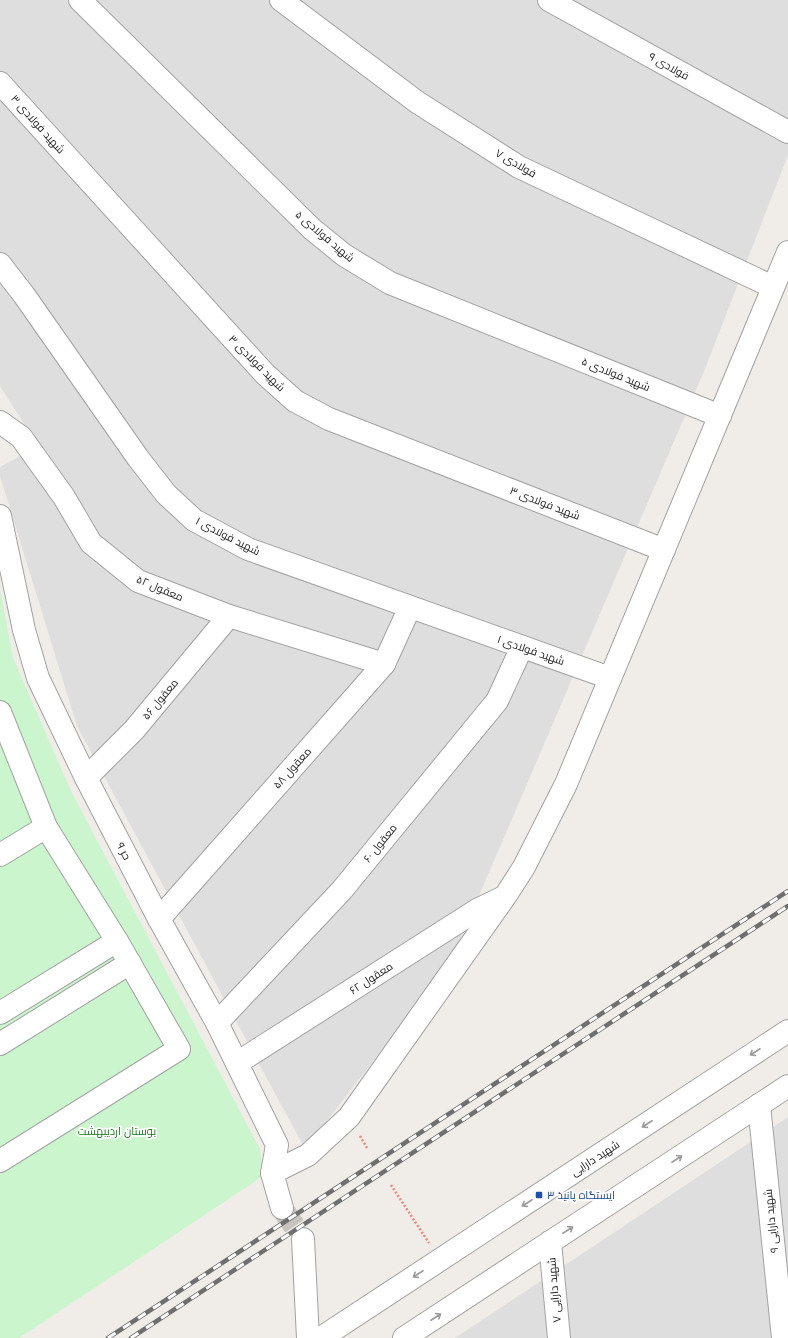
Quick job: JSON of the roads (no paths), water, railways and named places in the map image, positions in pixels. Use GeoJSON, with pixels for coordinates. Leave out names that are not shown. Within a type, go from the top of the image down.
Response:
{"type":"FeatureCollection","features":[{"type":"Feature","properties":{"kind":"street","name":"شهید فولادی ۵"},"geometry":{"type":"LineString","coordinates":[[80,0],[312,229],[344,255],[390,282],[720,416]]}},
{"type":"Feature","properties":{"kind":"street","name":"فولادی ۷"},"geometry":{"type":"LineString","coordinates":[[281,0],[418,102],[520,167],[773,287]]}},
{"type":"Feature","properties":{"kind":"street","name":"فولادی ۹"},"geometry":{"type":"LineString","coordinates":[[549,0],[788,132]]}},
{"type":"Feature","properties":{"kind":"street","name":"شهید فولادی ۳"},"geometry":{"type":"LineString","coordinates":[[0,83],[265,374],[296,401],[328,419],[664,550]]}},
{"type":"Feature","properties":{"kind":"street"},"geometry":{"type":"LineString","coordinates":[[282,1208],[272,1173],[308,1155],[349,1117],[524,868],[566,784],[788,252]]}},
{"type":"Feature","properties":{"kind":"street","name":"شهید فولادی ۱"},"geometry":{"type":"LineString","coordinates":[[0,264],[24,295],[138,458],[166,494],[194,520],[248,549],[610,678]]}},
{"type":"Feature","properties":{"kind":"street","name":"معقول ۵۲"},"geometry":{"type":"LineString","coordinates":[[0,422],[21,438],[64,497],[91,543],[138,581],[229,616],[384,664]]}},
{"type":"Feature","properties":{"kind":"street","name":"حر ۹"},"geometry":{"type":"LineString","coordinates":[[0,516],[24,630],[38,678],[86,778],[159,919],[217,1023],[277,1145],[272,1173]]}},
{"type":"Feature","properties":{"kind":"street","name":"معقول ۵۸"},"geometry":{"type":"LineString","coordinates":[[159,919],[384,664],[410,608]]}},
{"type":"Feature","properties":{"kind":"street","name":"معقول ۵۶"},"geometry":{"type":"LineString","coordinates":[[86,778],[134,730],[229,616]]}},
{"type":"Feature","properties":{"kind":"street","name":"معقول ۶۰"},"geometry":{"type":"LineString","coordinates":[[217,1023],[342,890],[497,701],[522,647]]}},
{"type":"Feature","properties":{"kind":"street"},"geometry":{"type":"LineString","coordinates":[[0,712],[46,827],[117,941],[179,1050],[0,1161]]}},
{"type":"Feature","properties":{"kind":"street"},"geometry":{"type":"LineString","coordinates":[[0,855],[46,827]]}},
{"type":"Feature","properties":{"kind":"street","name":"معقول ۶۲"},"geometry":{"type":"LineString","coordinates":[[237,1063],[477,910],[506,895]]}},
{"type":"Feature","properties":{"kind":"street"},"geometry":{"type":"LineString","coordinates":[[0,1012],[117,941]]}},
{"type":"Feature","properties":{"kind":"street"},"geometry":{"type":"LineString","coordinates":[[0,1044],[130,963]]}},
{"type":"Feature","properties":{"kind":"street","name":"شهید دارایی"},"geometry":{"type":"LineString","coordinates":[[321,1338],[788,1031]]}},
{"type":"Feature","properties":{"kind":"street"},"geometry":{"type":"LineString","coordinates":[[404,1338],[788,1086]]}},
{"type":"Feature","properties":{"kind":"street","name":"شهید دارایی ۹"},"geometry":{"type":"LineString","coordinates":[[759,1105],[783,1338]]}},
{"type":"Feature","properties":{"kind":"street"},"geometry":{"type":"LineString","coordinates":[[303,1239],[308,1338]]}},
{"type":"Feature","properties":{"kind":"street","name":"شهید دارایی ۷"},"geometry":{"type":"LineString","coordinates":[[550,1242],[559,1338]]}},
{"type":"Feature","properties":{"kind":"tunnel"},"geometry":{"type":"LineString","coordinates":[[282,1208],[303,1239]]}},
{"type":"Feature","properties":{"kind":"railway"},"geometry":{"type":"LineString","coordinates":[[108,1338],[788,891]]}},
{"type":"Feature","properties":{"kind":"railway"},"geometry":{"type":"LineString","coordinates":[[131,1338],[788,906]]}},
{"type":"Feature","properties":{"kind":"place","name":"ایستگاه پانیذ ۳"},"geometry":{"type":"Point","coordinates":[539,1195]}},
{"type":"Feature","properties":{"kind":"park label","name":"بوستان اردیبهشت"},"geometry":{"type":"Point","coordinates":[117,1131]}}]}
